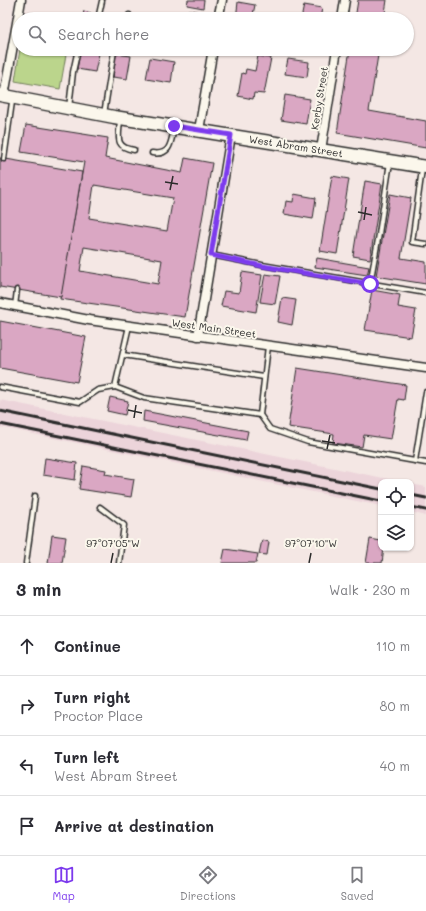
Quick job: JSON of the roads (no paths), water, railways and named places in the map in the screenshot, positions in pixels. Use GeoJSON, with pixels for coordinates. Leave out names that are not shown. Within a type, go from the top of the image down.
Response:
{"type":"FeatureCollection","features":[{"type":"Feature","properties":{"kind":"main road","name":"West Abram Street"},"geometry":{"type":"LineString","coordinates":[[2,96],[121,118],[424,167]]}},
{"type":"Feature","properties":{"kind":"street"},"geometry":{"type":"LineString","coordinates":[[19,12],[21,0]]}},
{"type":"Feature","properties":{"kind":"street"},"geometry":{"type":"LineString","coordinates":[[219,12],[222,0]]}},
{"type":"Feature","properties":{"kind":"street"},"geometry":{"type":"LineString","coordinates":[[343,12],[345,0]]}},
{"type":"Feature","properties":{"kind":"street"},"geometry":{"type":"LineString","coordinates":[[2,96],[12,45]]}},
{"type":"Feature","properties":{"kind":"street"},"geometry":{"type":"LineString","coordinates":[[198,130],[212,56]]}},
{"type":"Feature","properties":{"kind":"street","name":"Kerby Street"},"geometry":{"type":"LineString","coordinates":[[321,150],[336,56]]}},
{"type":"Feature","properties":{"kind":"street"},"geometry":{"type":"LineString","coordinates":[[198,336],[231,135]]}},
{"type":"Feature","properties":{"kind":"street","name":"West Main Street"},"geometry":{"type":"LineString","coordinates":[[0,303],[89,320],[426,368]]}},
{"type":"Feature","properties":{"kind":"lane"},"geometry":{"type":"LineString","coordinates":[[100,12],[102,1]]}},
{"type":"Feature","properties":{"kind":"lane"},"geometry":{"type":"LineString","coordinates":[[69,108],[76,56]]}},
{"type":"Feature","properties":{"kind":"lane"},"geometry":{"type":"LineString","coordinates":[[104,115],[113,56]]}},
{"type":"Feature","properties":{"kind":"lane"},"geometry":{"type":"LineString","coordinates":[[2,96],[9,98],[12,102],[4,159]]}},
{"type":"Feature","properties":{"kind":"lane"},"geometry":{"type":"LineString","coordinates":[[121,118],[118,140],[125,148],[134,150]]}},
{"type":"Feature","properties":{"kind":"lane"},"geometry":{"type":"LineString","coordinates":[[152,153],[162,153],[166,151],[170,146],[174,126]]}},
{"type":"Feature","properties":{"kind":"lane"},"geometry":{"type":"LineString","coordinates":[[370,284],[390,161]]}},
{"type":"Feature","properties":{"kind":"lane"},"geometry":{"type":"LineString","coordinates":[[424,167],[412,242],[426,244]]}},
{"type":"Feature","properties":{"kind":"lane"},"geometry":{"type":"LineString","coordinates":[[211,255],[262,266],[426,293]]}},
{"type":"Feature","properties":{"kind":"lane"},"geometry":{"type":"LineString","coordinates":[[15,306],[18,290]]}},
{"type":"Feature","properties":{"kind":"lane"},"geometry":{"type":"LineString","coordinates":[[115,387],[129,326]]}},
{"type":"Feature","properties":{"kind":"lane"},"geometry":{"type":"LineString","coordinates":[[268,346],[260,415],[270,429],[308,442],[426,463]]}},
{"type":"Feature","properties":{"kind":"lane"},"geometry":{"type":"LineString","coordinates":[[123,354],[264,377]]}},
{"type":"Feature","properties":{"kind":"lane"},"geometry":{"type":"LineString","coordinates":[[0,387],[80,402],[98,390],[115,387],[144,398],[260,415]]}},
{"type":"Feature","properties":{"kind":"lane"},"geometry":{"type":"LineString","coordinates":[[415,461],[426,392]]}},
{"type":"Feature","properties":{"kind":"lane"},"geometry":{"type":"LineString","coordinates":[[26,563],[35,496]]}},
{"type":"Feature","properties":{"kind":"lane"},"geometry":{"type":"LineString","coordinates":[[100,507],[124,525],[119,563]]}},
{"type":"Feature","properties":{"kind":"railway"},"geometry":{"type":"LineString","coordinates":[[0,411],[378,488]]}},
{"type":"Feature","properties":{"kind":"railway"},"geometry":{"type":"LineString","coordinates":[[0,424],[378,500]]}},
{"type":"Feature","properties":{"kind":"railway"},"geometry":{"type":"LineString","coordinates":[[414,496],[426,498]]}},
{"type":"Feature","properties":{"kind":"railway"},"geometry":{"type":"LineString","coordinates":[[414,508],[426,510]]}}]}
